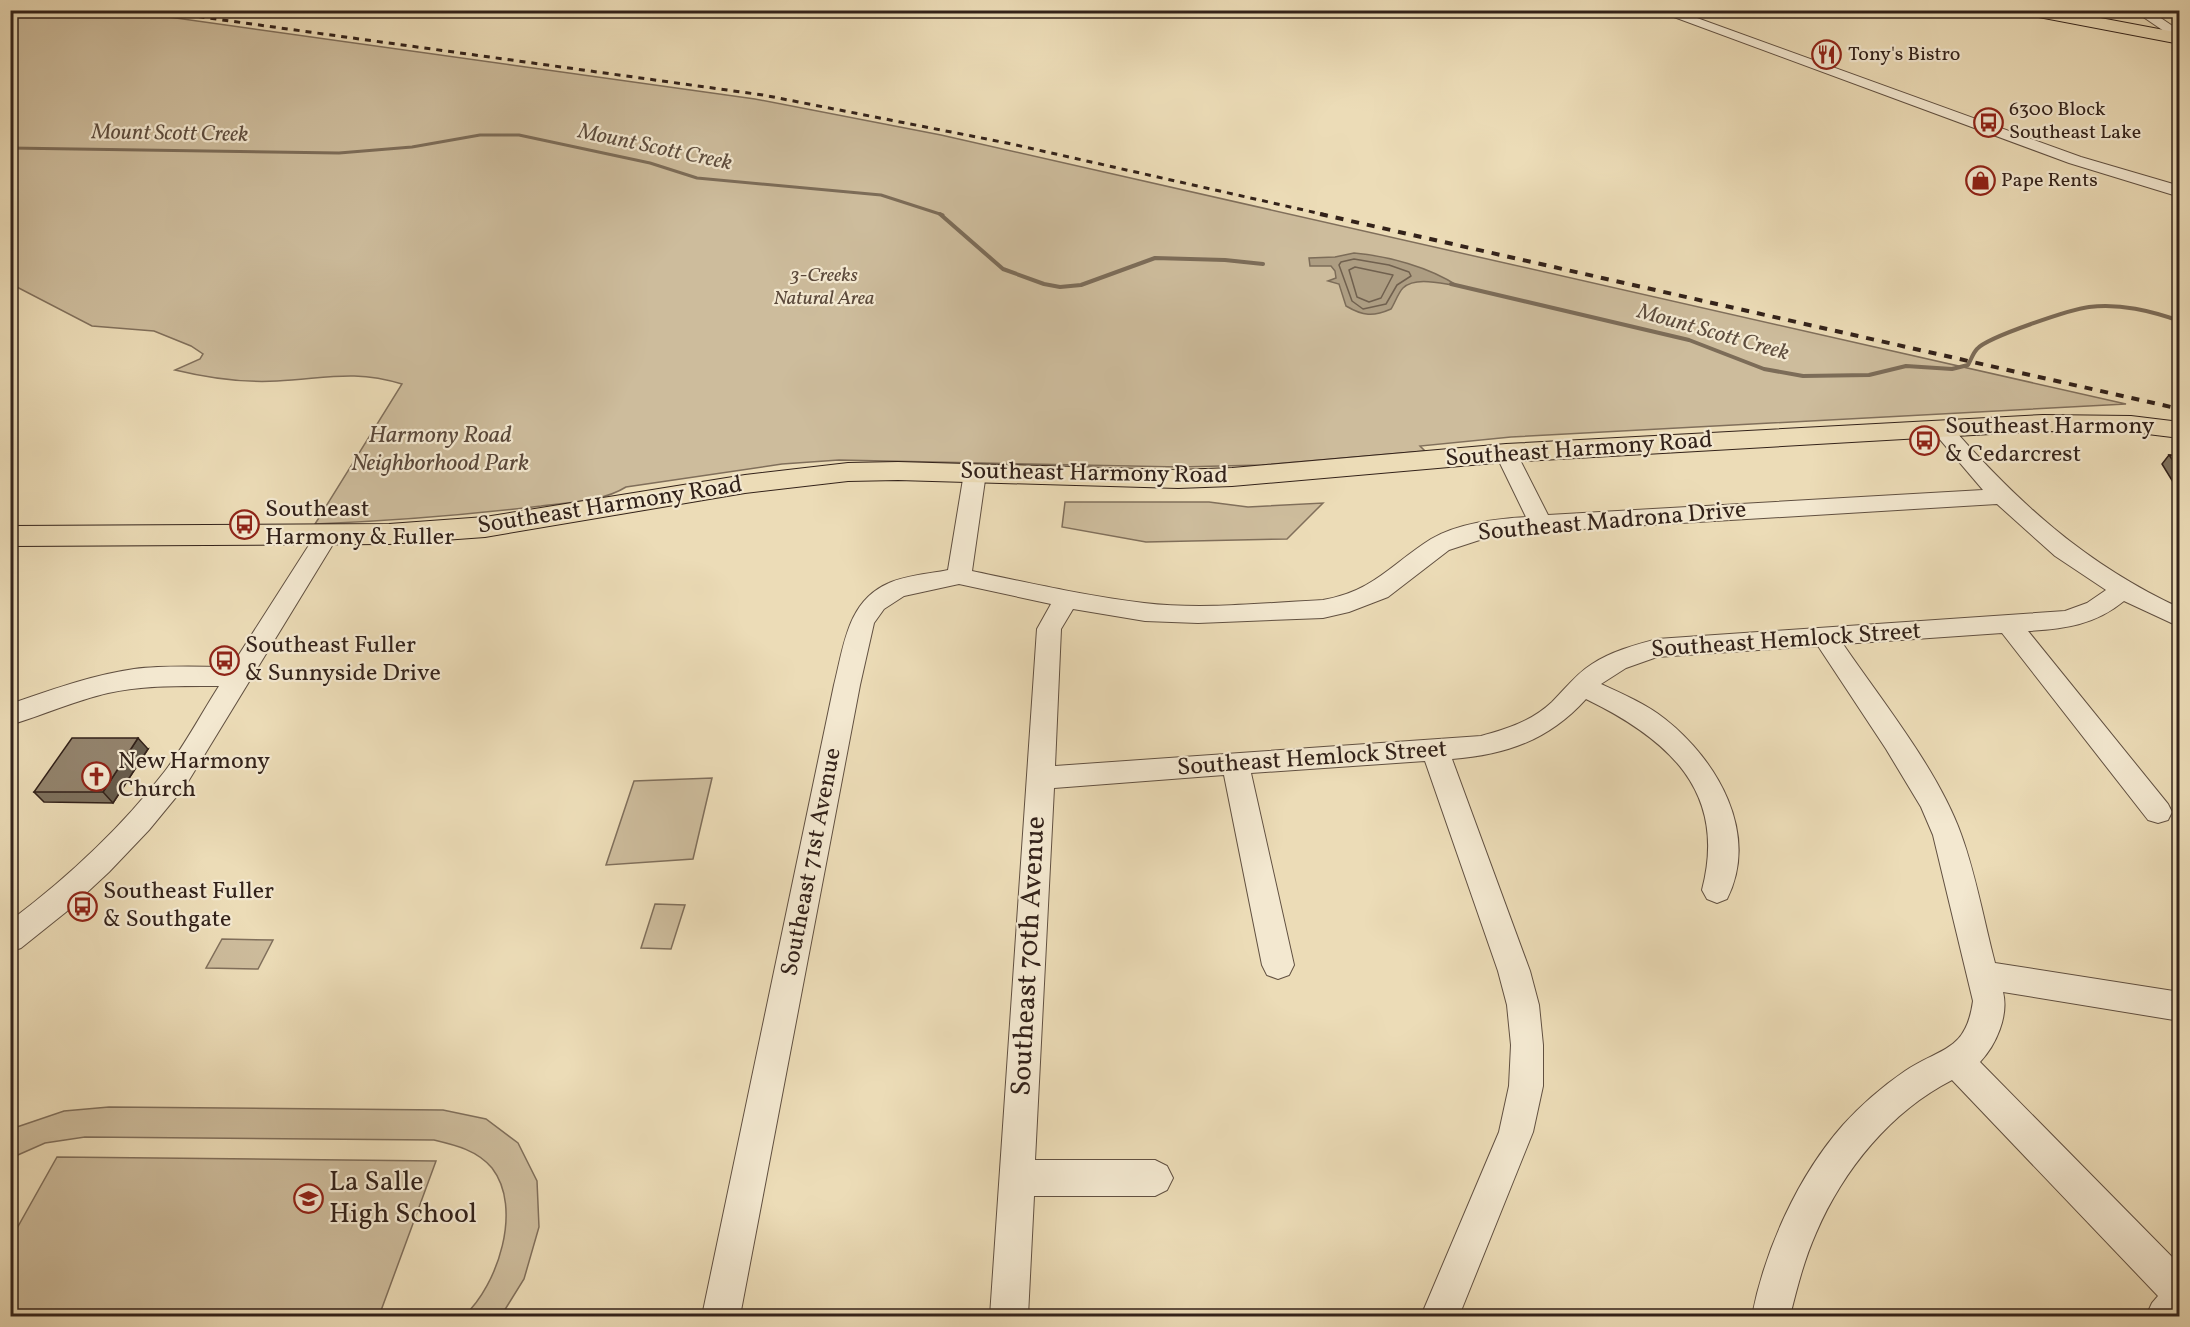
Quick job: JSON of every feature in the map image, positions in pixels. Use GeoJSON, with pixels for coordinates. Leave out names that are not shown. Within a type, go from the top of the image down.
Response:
{"type":"FeatureCollection","features":[{"type":"Feature","properties":{"kind":"main road"},"geometry":{"type":"LineString","coordinates":[[2028,10],[2180,38]]}},
{"type":"Feature","properties":{"kind":"main road","name":"Southeast Harmony Road"},"geometry":{"type":"LineString","coordinates":[[10,536],[326,536],[485,527],[820,474],[888,471],[1179,478],[1232,477],[1506,453],[2078,422],[2131,424],[2180,430]]}},
{"type":"Feature","properties":{"kind":"street"},"geometry":{"type":"LineString","coordinates":[[1660,10],[2075,160],[2180,192]]}},
{"type":"Feature","properties":{"kind":"street"},"geometry":{"type":"LineString","coordinates":[[2139,10],[2180,38]]}},
{"type":"Feature","properties":{"kind":"street"},"geometry":{"type":"LineString","coordinates":[[1942,429],[2002,496],[2052,543],[2122,589],[2180,618]]}},
{"type":"Feature","properties":{"kind":"street"},"geometry":{"type":"LineString","coordinates":[[1506,453],[1541,524]]}},
{"type":"Feature","properties":{"kind":"street"},"geometry":{"type":"LineString","coordinates":[[959,576],[975,473]]}},
{"type":"Feature","properties":{"kind":"street","name":"Southeast Madrona Drive"},"geometry":{"type":"LineString","coordinates":[[959,576],[1118,609],[1171,614],[1291,612],[1323,609],[1348,603],[1379,591],[1398,578],[1426,553],[1458,537],[1498,526],[2002,496]]}},
{"type":"Feature","properties":{"kind":"street"},"geometry":{"type":"LineString","coordinates":[[10,939],[69,892],[155,804],[192,754],[326,536]]}},
{"type":"Feature","properties":{"kind":"street","name":"Southeast 71st Avenue"},"geometry":{"type":"LineString","coordinates":[[721,1317],[847,685],[862,621],[875,603],[897,589],[959,576]]}},
{"type":"Feature","properties":{"kind":"street","name":"Southeast Hemlock Street"},"geometry":{"type":"LineString","coordinates":[[1039,778],[1481,746],[1523,733],[1559,711],[1600,670],[1657,648],[2009,625],[2085,615],[2099,608],[2122,589]]}},
{"type":"Feature","properties":{"kind":"street","name":"Southeast 70th Avenue"},"geometry":{"type":"LineString","coordinates":[[1009,1317],[1049,629],[1066,599]]}},
{"type":"Feature","properties":{"kind":"street"},"geometry":{"type":"LineString","coordinates":[[2009,625],[2158,812]]}},
{"type":"Feature","properties":{"kind":"street"},"geometry":{"type":"LineString","coordinates":[[1771,1317],[1781,1275],[1798,1228],[1830,1170],[1856,1137],[1885,1107],[1918,1081],[1955,1060],[1974,1046],[1986,1026],[1989,1001],[1947,835],[1933,803],[1896,742],[1825,637]]}},
{"type":"Feature","properties":{"kind":"street"},"geometry":{"type":"LineString","coordinates":[[10,715],[89,688],[122,681],[161,676],[239,676]]}},
{"type":"Feature","properties":{"kind":"street"},"geometry":{"type":"LineString","coordinates":[[1582,686],[1626,707],[1654,725],[1682,750],[1704,779],[1719,810],[1726,843],[1722,874],[1716,890]]}},
{"type":"Feature","properties":{"kind":"street"},"geometry":{"type":"LineString","coordinates":[[1435,749],[1514,971],[1523,1005],[1527,1045],[1526,1086],[1516,1132],[1440,1317]]}},
{"type":"Feature","properties":{"kind":"street"},"geometry":{"type":"LineString","coordinates":[[1235,764],[1278,965]]}},
{"type":"Feature","properties":{"kind":"street"},"geometry":{"type":"LineString","coordinates":[[1984,975],[2180,1007]]}},
{"type":"Feature","properties":{"kind":"street"},"geometry":{"type":"LineString","coordinates":[[1955,1060],[2180,1292]]}},
{"type":"Feature","properties":{"kind":"street"},"geometry":{"type":"LineString","coordinates":[[1017,1178],[1155,1178]]}},
{"type":"Feature","properties":{"kind":"street"},"geometry":{"type":"LineString","coordinates":[[2165,1317],[2180,1301]]}},
{"type":"Feature","properties":{"kind":"green space","name":"3-Creeks Natural Area"},"geometry":{"type":"Polygon","coordinates":[[[10,11],[126,11],[755,99],[941,135],[2126,404],[1511,437],[1420,446],[1425,451],[1262,465],[1180,467],[839,460],[782,464],[626,487],[596,499],[573,502],[428,517],[315,524],[402,384],[384,379],[353,376],[238,381],[175,370],[200,359],[203,354],[191,346],[154,331],[92,326],[11,284],[10,11]]]}},
{"type":"Feature","properties":{"kind":"green space"},"geometry":{"type":"Polygon","coordinates":[[[1065,502],[1209,502],[1248,507],[1323,503],[1287,539],[1146,542],[1062,527],[1065,502]]]}},
{"type":"Feature","properties":{"kind":"green space"},"geometry":{"type":"Polygon","coordinates":[[[712,778],[693,859],[606,865],[634,781],[712,778]]]}},
{"type":"Feature","properties":{"kind":"green space"},"geometry":{"type":"Polygon","coordinates":[[[655,904],[685,905],[671,949],[641,948],[655,904]]]}},
{"type":"Feature","properties":{"kind":"green space"},"geometry":{"type":"Polygon","coordinates":[[[222,939],[273,940],[258,969],[206,968],[222,939]]]}},
{"type":"Feature","properties":{"kind":"green space"},"geometry":{"type":"Polygon","coordinates":[[[109,1107],[443,1110],[486,1119],[518,1143],[537,1181],[539,1227],[524,1279],[501,1316],[464,1316],[487,1285],[496,1266],[506,1224],[505,1204],[501,1185],[486,1162],[465,1149],[434,1140],[85,1137],[45,1143],[11,1158],[11,1130],[14,1128],[64,1111],[109,1107]]]}},
{"type":"Feature","properties":{"kind":"green space"},"geometry":{"type":"Polygon","coordinates":[[[57,1157],[436,1161],[379,1316],[11,1316],[11,1239],[57,1157]]]}},
{"type":"Feature","properties":{"kind":"water"},"geometry":{"type":"Polygon","coordinates":[[[1354,253],[1408,264],[1434,273],[1458,286],[1415,282],[1403,288],[1391,309],[1373,314],[1358,312],[1346,306],[1339,284],[1328,281],[1336,278],[1331,266],[1310,266],[1309,258],[1335,257],[1354,253]]]}},
{"type":"Feature","properties":{"kind":"building"},"geometry":{"type":"Polygon","coordinates":[[[2169,455],[2180,456],[2180,471],[2169,455]]]}},
{"type":"Feature","properties":{"kind":"building"},"geometry":{"type":"Polygon","coordinates":[[[72,738],[138,738],[103,792],[34,792],[72,738]]]}},
{"type":"Feature","properties":{"kind":"waterway","name":"Mount Scott Creek"},"geometry":{"type":"LineString","coordinates":[[10,148],[339,153],[412,147],[480,135],[519,135],[650,163],[697,178],[881,195],[940,214]]}},
{"type":"Feature","properties":{"kind":"waterway","name":"Mount Scott Creek"},"geometry":{"type":"LineString","coordinates":[[940,214],[1003,269],[1044,284],[1060,287],[1081,285],[1155,258],[1225,260],[1263,264]]}},
{"type":"Feature","properties":{"kind":"waterway","name":"Mount Scott Creek"},"geometry":{"type":"LineString","coordinates":[[1451,284],[1689,340],[1764,369],[1803,376],[1869,375],[1906,366],[1952,369],[1968,365],[1977,349],[1996,338],[2049,318],[2089,307],[2112,306],[2135,309],[2180,321]]}},
{"type":"Feature","properties":{"kind":"railway"},"geometry":{"type":"LineString","coordinates":[[151,10],[763,95],[1007,143],[1326,215]]}},
{"type":"Feature","properties":{"kind":"railway"},"geometry":{"type":"LineString","coordinates":[[1320,214],[2180,409]]}},
{"type":"Feature","properties":{"kind":"place","name":"Tony's Bistro"},"geometry":{"type":"Point","coordinates":[1827,55]}},
{"type":"Feature","properties":{"kind":"place","name":"6300 Block Southeast Lake"},"geometry":{"type":"Point","coordinates":[1988,122]}},
{"type":"Feature","properties":{"kind":"place","name":"Pape Rents"},"geometry":{"type":"Point","coordinates":[1980,181]}},
{"type":"Feature","properties":{"kind":"place","name":"Southeast Harmony & Cedarcrest"},"geometry":{"type":"Point","coordinates":[1924,441]}},
{"type":"Feature","properties":{"kind":"place","name":"Southeast Harmony & Fuller"},"geometry":{"type":"Point","coordinates":[244,524]}},
{"type":"Feature","properties":{"kind":"place","name":"Southeast Fuller & Sunnyside Drive"},"geometry":{"type":"Point","coordinates":[224,660]}},
{"type":"Feature","properties":{"kind":"place","name":"New Harmony Church"},"geometry":{"type":"Point","coordinates":[97,776]}},
{"type":"Feature","properties":{"kind":"place","name":"Southeast Fuller & Southgate"},"geometry":{"type":"Point","coordinates":[82,906]}},
{"type":"Feature","properties":{"kind":"place","name":"La Salle High School"},"geometry":{"type":"Point","coordinates":[308,1198]}},
{"type":"Feature","properties":{"kind":"park label","name":"Harmony Road Neighborhood Park"},"geometry":{"type":"Point","coordinates":[440,450]}}]}
